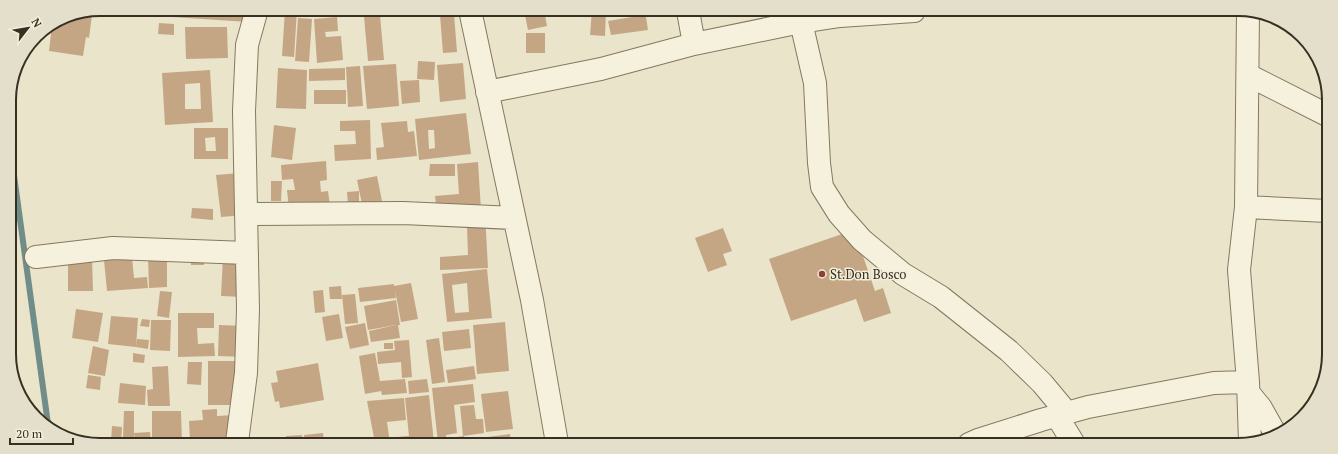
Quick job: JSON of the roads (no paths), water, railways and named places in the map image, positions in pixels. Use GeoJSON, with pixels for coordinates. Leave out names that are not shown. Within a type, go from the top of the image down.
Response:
{"type":"FeatureCollection","features":[{"type":"Feature","properties":{"kind":"street"},"geometry":{"type":"LineString","coordinates":[[238,438],[246,373],[248,309],[244,111],[247,45],[255,16]]}},
{"type":"Feature","properties":{"kind":"street"},"geometry":{"type":"LineString","coordinates":[[471,16],[532,300],[556,438]]}},
{"type":"Feature","properties":{"kind":"street"},"geometry":{"type":"LineString","coordinates":[[689,16],[694,44]]}},
{"type":"Feature","properties":{"kind":"street"},"geometry":{"type":"LineString","coordinates":[[487,92],[601,69],[694,44],[830,16]]}},
{"type":"Feature","properties":{"kind":"street"},"geometry":{"type":"LineString","coordinates":[[1248,17],[1246,207],[1239,270],[1248,387],[1250,437]]}},
{"type":"Feature","properties":{"kind":"street"},"geometry":{"type":"LineString","coordinates":[[801,22],[816,83],[819,163],[822,187],[839,214],[862,240],[903,274],[941,298],[1009,352],[1042,383],[1062,415],[1072,438]]}},
{"type":"Feature","properties":{"kind":"street"},"geometry":{"type":"LineString","coordinates":[[1248,75],[1322,112]]}},
{"type":"Feature","properties":{"kind":"street"},"geometry":{"type":"LineString","coordinates":[[1246,207],[1322,211]]}},
{"type":"Feature","properties":{"kind":"street"},"geometry":{"type":"LineString","coordinates":[[246,214],[403,212],[514,218]]}},
{"type":"Feature","properties":{"kind":"street"},"geometry":{"type":"LineString","coordinates":[[36,257],[113,248],[247,253]]}},
{"type":"Feature","properties":{"kind":"street"},"geometry":{"type":"LineString","coordinates":[[985,438],[1088,407],[1214,383],[1248,387]]}},
{"type":"Feature","properties":{"kind":"street"},"geometry":{"type":"LineString","coordinates":[[1248,387],[1273,430]]}},
{"type":"Feature","properties":{"kind":"waterway"},"geometry":{"type":"LineString","coordinates":[[16,190],[47,419]]}},
{"type":"Feature","properties":{"kind":"place","name":"St.Don Bosco"},"geometry":{"type":"Point","coordinates":[822,274]}}]}
